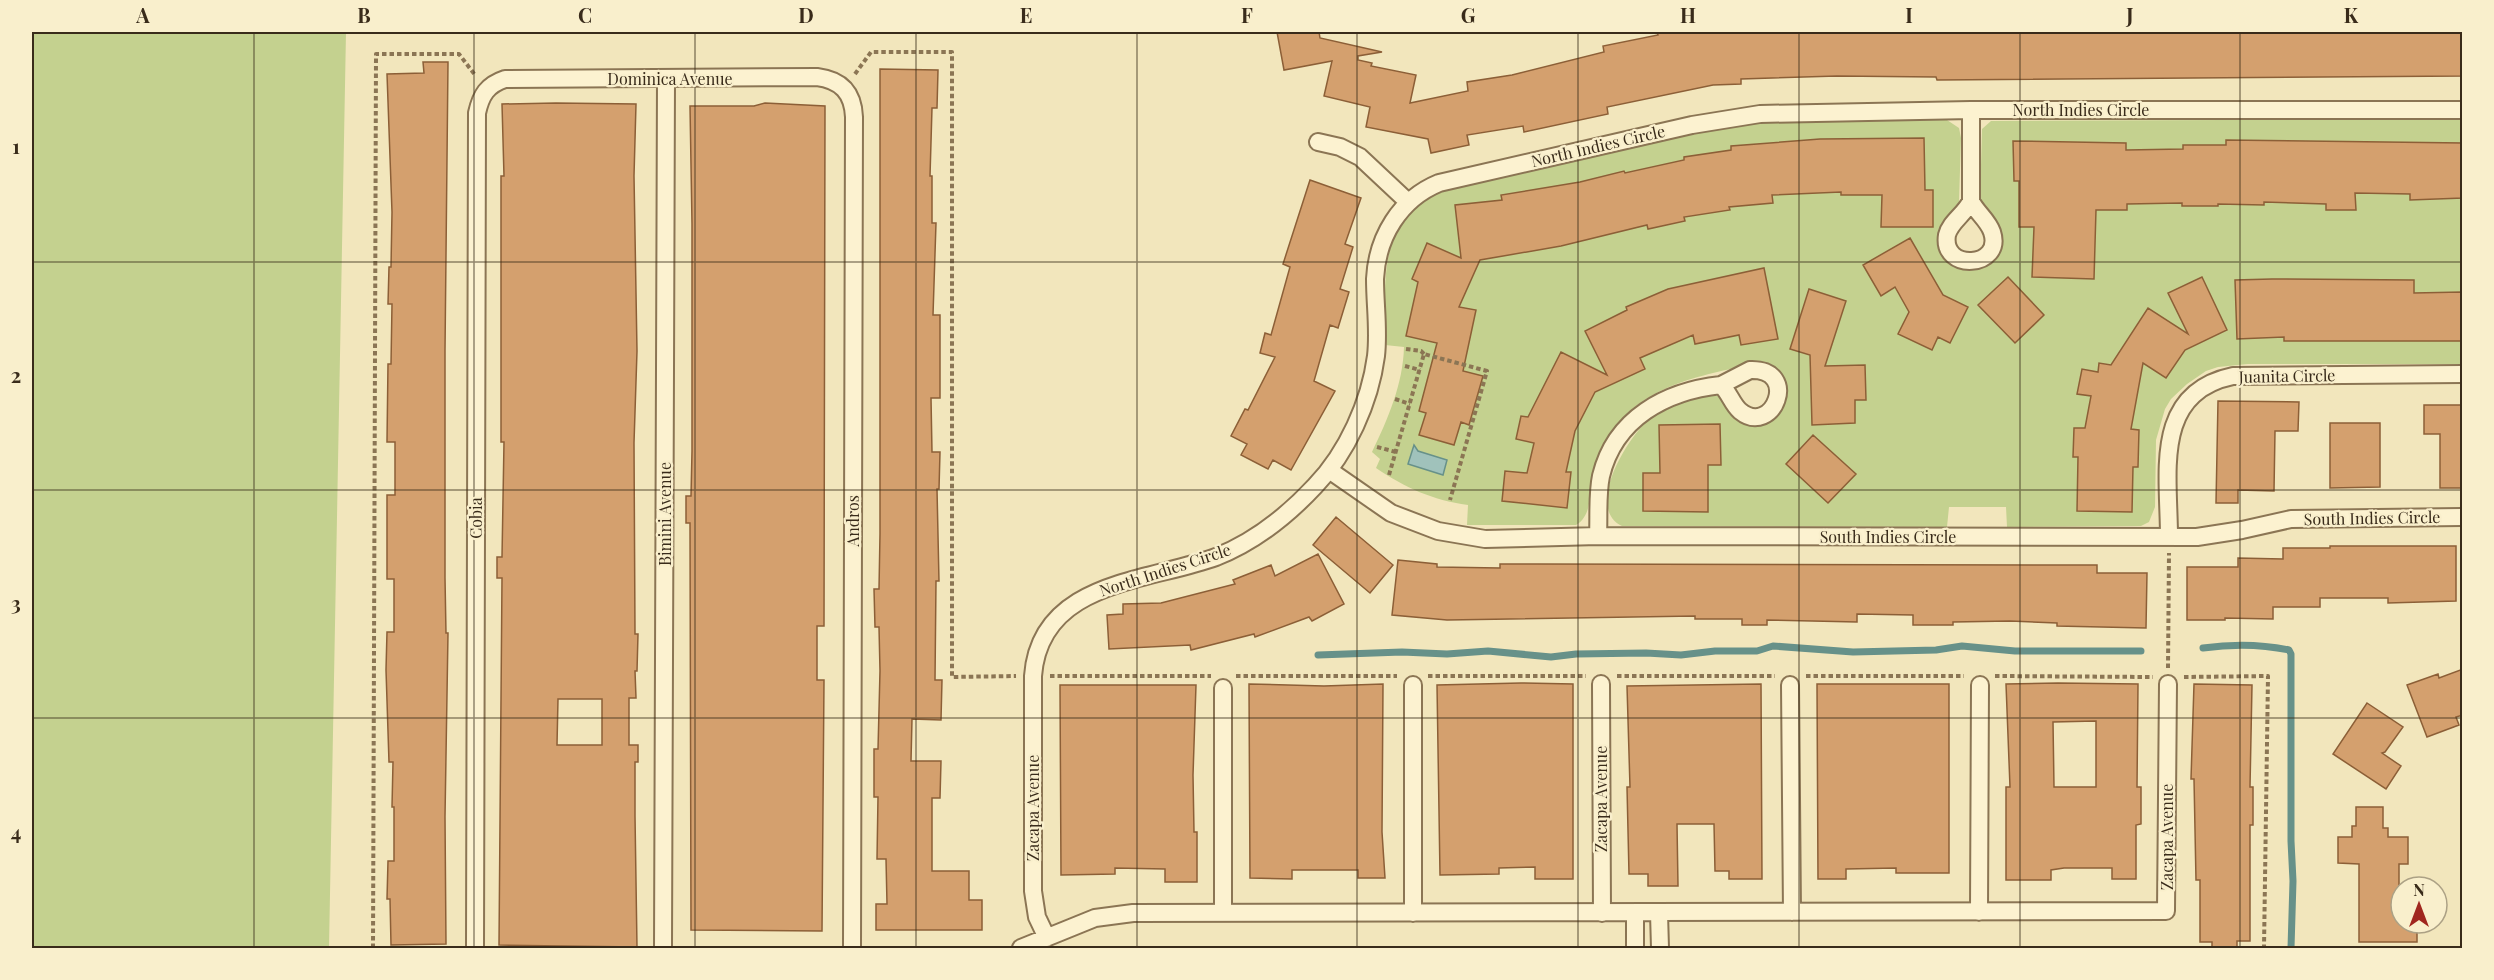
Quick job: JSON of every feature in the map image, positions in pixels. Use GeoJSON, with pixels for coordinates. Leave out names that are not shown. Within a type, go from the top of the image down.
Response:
{"type":"FeatureCollection","features":[{"type":"Feature","properties":{"kind":"street","name":"Dominica Avenue"},"geometry":{"type":"LineString","coordinates":[[486,89],[505,79],[666,80],[817,77],[831,80],[847,91]]}},
{"type":"Feature","properties":{"kind":"street","name":"Bimini Avenue"},"geometry":{"type":"LineString","coordinates":[[663,948],[666,80]]}},
{"type":"Feature","properties":{"kind":"street","name":"Cobia"},"geometry":{"type":"LineString","coordinates":[[475,948],[477,113],[486,89]]}},
{"type":"Feature","properties":{"kind":"street","name":"Andros"},"geometry":{"type":"LineString","coordinates":[[847,91],[855,117],[852,948]]}},
{"type":"Feature","properties":{"kind":"street"},"geometry":{"type":"LineString","coordinates":[[1971,110],[1971,201]]}},
{"type":"Feature","properties":{"kind":"street","name":"North Indies Circle"},"geometry":{"type":"LineString","coordinates":[[1033,676],[1035,658],[1042,639],[1054,622],[1073,603],[1112,586],[1218,556],[1246,542],[1272,526],[1297,505],[1329,470],[1353,428],[1371,381],[1377,334],[1377,261],[1389,227],[1408,202],[1439,183],[1740,116],[1806,111],[2463,110]]}},
{"type":"Feature","properties":{"kind":"street"},"geometry":{"type":"LineString","coordinates":[[1318,142],[1340,147],[1360,157],[1408,202]]}},
{"type":"Feature","properties":{"kind":"street","name":"Juanita Circle"},"geometry":{"type":"LineString","coordinates":[[2169,537],[2169,446],[2173,427],[2186,400],[2207,384],[2233,376],[2463,374]]}},
{"type":"Feature","properties":{"kind":"street"},"geometry":{"type":"LineString","coordinates":[[1598,536],[1601,477],[1615,446],[1631,424],[1649,407],[1673,395],[1695,388],[1721,385]]}},
{"type":"Feature","properties":{"kind":"street","name":"South Indies Circle"},"geometry":{"type":"LineString","coordinates":[[1329,470],[1391,513],[1438,531],[1485,539],[1598,536],[2197,537],[2310,517],[2463,517]]}},
{"type":"Feature","properties":{"kind":"street","name":"Zacapa Avenue"},"geometry":{"type":"LineString","coordinates":[[1033,676],[1033,891],[1037,917],[1047,938]]}},
{"type":"Feature","properties":{"kind":"street","name":"Zacapa Avenue"},"geometry":{"type":"LineString","coordinates":[[1021,948],[1080,923],[1111,915],[1223,912],[2166,911],[2172,679]]}},
{"type":"Feature","properties":{"kind":"street","name":"Zacapa Avenue"},"geometry":{"type":"LineString","coordinates":[[1601,684],[1602,913]]}},
{"type":"Feature","properties":{"kind":"street"},"geometry":{"type":"LineString","coordinates":[[1413,685],[1413,913]]}},
{"type":"Feature","properties":{"kind":"street"},"geometry":{"type":"LineString","coordinates":[[1790,685],[1792,912]]}},
{"type":"Feature","properties":{"kind":"street"},"geometry":{"type":"LineString","coordinates":[[1978,912],[1980,685]]}},
{"type":"Feature","properties":{"kind":"street"},"geometry":{"type":"LineString","coordinates":[[1223,688],[1223,912]]}},
{"type":"Feature","properties":{"kind":"street"},"geometry":{"type":"LineString","coordinates":[[1635,913],[1635,948]]}},
{"type":"Feature","properties":{"kind":"street"},"geometry":{"type":"LineString","coordinates":[[1659,913],[1660,948]]}},
{"type":"Feature","properties":{"kind":"path"},"geometry":{"type":"LineString","coordinates":[[847,91],[871,52],[952,52],[952,677],[1033,676]]}},
{"type":"Feature","properties":{"kind":"path"},"geometry":{"type":"LineString","coordinates":[[373,948],[376,54],[459,54],[486,89]]}},
{"type":"Feature","properties":{"kind":"path"},"geometry":{"type":"LineString","coordinates":[[1406,349],[1421,351],[1424,354],[1487,371],[1450,500]]}},
{"type":"Feature","properties":{"kind":"path"},"geometry":{"type":"LineString","coordinates":[[1389,475],[1424,354]]}},
{"type":"Feature","properties":{"kind":"path"},"geometry":{"type":"LineString","coordinates":[[1405,366],[1420,370]]}},
{"type":"Feature","properties":{"kind":"path"},"geometry":{"type":"LineString","coordinates":[[1395,399],[1410,404]]}},
{"type":"Feature","properties":{"kind":"path"},"geometry":{"type":"LineString","coordinates":[[1377,447],[1396,452]]}},
{"type":"Feature","properties":{"kind":"path"},"geometry":{"type":"LineString","coordinates":[[2169,537],[2172,679],[2268,676],[2264,948]]}},
{"type":"Feature","properties":{"kind":"green space"},"geometry":{"type":"Polygon","coordinates":[[[32,32],[346,32],[329,948],[32,948],[32,32]]]}},
{"type":"Feature","properties":{"kind":"green space"},"geometry":{"type":"Polygon","coordinates":[[[1821,119],[1947,120],[1959,128],[1961,138],[1959,202],[1955,213],[1956,266],[1977,269],[1995,259],[1980,201],[1982,129],[1991,121],[2462,119],[2462,364],[2248,364],[2218,367],[2206,371],[2187,384],[2171,399],[2165,409],[2156,440],[2155,507],[2149,522],[2141,526],[2007,527],[2006,507],[1949,507],[1947,527],[1622,526],[1611,517],[1607,504],[1608,489],[1613,473],[1621,456],[1640,428],[1654,415],[1683,402],[1712,395],[1727,401],[1754,424],[1762,424],[1780,414],[1786,392],[1744,366],[1664,389],[1630,411],[1616,426],[1604,445],[1592,475],[1588,509],[1576,525],[1467,525],[1468,505],[1420,492],[1376,468],[1380,459],[1372,452],[1398,388],[1404,347],[1385,345],[1386,275],[1389,254],[1396,234],[1407,216],[1424,201],[1448,189],[1634,145],[1746,124],[1821,119]]]}},
{"type":"Feature","properties":{"kind":"water"},"geometry":{"type":"Polygon","coordinates":[[[1414,445],[1418,451],[1447,460],[1443,475],[1408,464],[1414,445]]]}},
{"type":"Feature","properties":{"kind":"building"},"geometry":{"type":"Polygon","coordinates":[[[1277,32],[1319,32],[1320,38],[1382,52],[1358,56],[1358,60],[1372,63],[1371,66],[1416,75],[1410,103],[1468,91],[1467,82],[1512,75],[1604,52],[1603,46],[1658,35],[1657,32],[2463,32],[2463,76],[1937,80],[1936,77],[1837,76],[1741,79],[1741,84],[1713,85],[1607,107],[1608,114],[1524,132],[1523,126],[1467,135],[1469,145],[1431,153],[1428,139],[1366,127],[1370,107],[1324,96],[1332,61],[1284,70],[1277,32]]]}},
{"type":"Feature","properties":{"kind":"building"},"geometry":{"type":"Polygon","coordinates":[[[423,62],[448,62],[445,351],[445,578],[446,633],[448,633],[445,817],[446,944],[391,945],[390,899],[387,899],[388,861],[394,861],[394,807],[392,807],[393,762],[389,762],[386,670],[387,632],[394,632],[394,579],[387,579],[387,495],[395,495],[395,442],[387,442],[388,364],[391,364],[392,304],[388,304],[392,212],[387,74],[424,73],[423,62]]]}},
{"type":"Feature","properties":{"kind":"building"},"geometry":{"type":"Polygon","coordinates":[[[880,69],[938,70],[937,108],[932,108],[930,176],[932,176],[932,223],[936,223],[933,315],[940,315],[940,398],[931,398],[932,452],[940,452],[939,489],[937,489],[939,581],[936,581],[935,680],[942,680],[941,720],[912,719],[911,761],[941,761],[940,798],[932,798],[932,871],[969,871],[969,900],[982,900],[982,930],[876,930],[876,904],[887,904],[886,859],[877,859],[878,797],[874,797],[874,749],[878,749],[880,671],[879,627],[875,627],[874,589],[879,589],[880,534],[880,69]]]}},
{"type":"Feature","properties":{"kind":"building"},"geometry":{"type":"Polygon","coordinates":[[[765,103],[825,106],[824,626],[817,626],[817,680],[824,680],[822,931],[691,930],[690,523],[686,523],[686,496],[691,496],[692,451],[690,106],[754,106],[765,103]]]}},
{"type":"Feature","properties":{"kind":"building"},"geometry":{"type":"Polygon","coordinates":[[[502,104],[636,104],[634,176],[637,351],[634,443],[635,634],[638,634],[637,671],[635,671],[636,698],[629,698],[629,745],[638,745],[638,762],[635,762],[637,947],[499,945],[502,578],[497,578],[497,557],[502,557],[504,442],[501,442],[501,176],[504,176],[502,104]],[[558,699],[557,745],[602,745],[602,699],[558,699]]]}},
{"type":"Feature","properties":{"kind":"building"},"geometry":{"type":"Polygon","coordinates":[[[1924,138],[1925,190],[1933,190],[1933,227],[1881,227],[1882,195],[1841,195],[1841,192],[1772,195],[1773,203],[1729,207],[1730,210],[1684,217],[1685,221],[1648,229],[1647,225],[1561,246],[1480,260],[1459,307],[1476,310],[1463,371],[1483,376],[1469,425],[1461,422],[1454,445],[1419,435],[1426,413],[1419,411],[1437,343],[1406,336],[1418,282],[1412,279],[1427,243],[1461,258],[1455,205],[1502,200],[1501,195],[1580,182],[1624,171],[1625,173],[1684,160],[1684,157],[1731,150],[1731,146],[1820,139],[1924,138]]]}},
{"type":"Feature","properties":{"kind":"building"},"geometry":{"type":"Polygon","coordinates":[[[2226,140],[2463,143],[2463,198],[2410,200],[2410,194],[2355,193],[2356,210],[2326,210],[2326,204],[2264,202],[2264,205],[2218,204],[2218,206],[2182,206],[2182,203],[2127,204],[2127,210],[2096,210],[2094,279],[2032,277],[2034,227],[2019,227],[2019,181],[2014,181],[2013,141],[2126,143],[2126,150],[2183,149],[2183,145],[2226,145],[2226,140]]]}},
{"type":"Feature","properties":{"kind":"building"},"geometry":{"type":"Polygon","coordinates":[[[1310,180],[1361,198],[1345,244],[1353,247],[1340,289],[1349,292],[1338,328],[1330,325],[1314,381],[1335,391],[1291,470],[1273,460],[1268,469],[1241,455],[1247,444],[1231,436],[1245,409],[1248,410],[1275,357],[1260,353],[1265,333],[1271,335],[1290,267],[1283,264],[1310,180]]]}},
{"type":"Feature","properties":{"kind":"building"},"geometry":{"type":"Polygon","coordinates":[[[1910,238],[1943,295],[1968,307],[1950,343],[1938,337],[1932,350],[1898,334],[1909,312],[1895,287],[1881,296],[1863,265],[1910,238]]]}},
{"type":"Feature","properties":{"kind":"building"},"geometry":{"type":"Polygon","coordinates":[[[1764,268],[1778,339],[1741,345],[1739,335],[1695,344],[1693,335],[1640,358],[1645,369],[1595,392],[1575,431],[1566,472],[1571,472],[1567,508],[1502,501],[1505,471],[1527,473],[1534,443],[1516,439],[1521,416],[1528,417],[1561,352],[1607,375],[1585,331],[1627,310],[1626,307],[1668,289],[1764,268]]]}},
{"type":"Feature","properties":{"kind":"building"},"geometry":{"type":"Polygon","coordinates":[[[2008,277],[2044,315],[2015,343],[1978,305],[2008,277]]]}},
{"type":"Feature","properties":{"kind":"building"},"geometry":{"type":"Polygon","coordinates":[[[2202,277],[2227,330],[2185,350],[2166,378],[2143,363],[2131,429],[2139,430],[2138,467],[2133,467],[2132,512],[2077,511],[2078,457],[2073,457],[2074,428],[2085,428],[2091,396],[2077,394],[2082,369],[2098,372],[2099,363],[2111,365],[2148,308],[2188,334],[2168,293],[2202,277]]]}},
{"type":"Feature","properties":{"kind":"building"},"geometry":{"type":"Polygon","coordinates":[[[2235,280],[2414,280],[2414,293],[2462,292],[2462,341],[2284,341],[2284,337],[2237,339],[2235,280]]]}},
{"type":"Feature","properties":{"kind":"building"},"geometry":{"type":"Polygon","coordinates":[[[1809,289],[1846,301],[1825,366],[1865,365],[1866,400],[1855,400],[1855,423],[1812,425],[1810,355],[1790,349],[1809,289]]]}},
{"type":"Feature","properties":{"kind":"building"},"geometry":{"type":"Polygon","coordinates":[[[2218,401],[2299,402],[2298,431],[2275,431],[2274,491],[2238,490],[2238,503],[2216,503],[2218,401]]]}},
{"type":"Feature","properties":{"kind":"building"},"geometry":{"type":"Polygon","coordinates":[[[2424,405],[2463,405],[2463,488],[2440,488],[2440,434],[2424,434],[2424,405]]]}},
{"type":"Feature","properties":{"kind":"building"},"geometry":{"type":"Polygon","coordinates":[[[2330,423],[2380,423],[2380,487],[2330,488],[2330,423]]]}},
{"type":"Feature","properties":{"kind":"building"},"geometry":{"type":"Polygon","coordinates":[[[1720,424],[1721,465],[1708,465],[1708,512],[1643,511],[1643,473],[1660,473],[1659,425],[1720,424]]]}},
{"type":"Feature","properties":{"kind":"building"},"geometry":{"type":"Polygon","coordinates":[[[1813,435],[1856,474],[1828,503],[1786,464],[1813,435]]]}},
{"type":"Feature","properties":{"kind":"building"},"geometry":{"type":"Polygon","coordinates":[[[1336,517],[1393,565],[1370,593],[1313,545],[1336,517]]]}},
{"type":"Feature","properties":{"kind":"building"},"geometry":{"type":"Polygon","coordinates":[[[2330,546],[2456,546],[2456,601],[2388,603],[2388,598],[2320,598],[2320,607],[2273,607],[2273,619],[2187,620],[2187,567],[2238,567],[2238,558],[2283,559],[2283,548],[2330,548],[2330,546]]]}},
{"type":"Feature","properties":{"kind":"building"},"geometry":{"type":"Polygon","coordinates":[[[1318,554],[1344,604],[1312,621],[1309,617],[1255,637],[1254,634],[1191,650],[1190,645],[1109,649],[1107,615],[1123,614],[1123,604],[1161,603],[1235,584],[1233,580],[1271,565],[1275,576],[1318,554]]]}},
{"type":"Feature","properties":{"kind":"building"},"geometry":{"type":"Polygon","coordinates":[[[1398,560],[1437,564],[1437,567],[1500,568],[1500,564],[2097,565],[2097,573],[2147,573],[2146,628],[2057,626],[2057,623],[2010,621],[1913,625],[1913,615],[1857,614],[1857,622],[1767,620],[1767,625],[1742,625],[1742,619],[1695,619],[1695,616],[1447,620],[1392,615],[1398,560]]]}},
{"type":"Feature","properties":{"kind":"building"},"geometry":{"type":"Polygon","coordinates":[[[2463,669],[2463,715],[2456,717],[2459,725],[2427,737],[2407,685],[2438,674],[2439,678],[2463,669]]]}},
{"type":"Feature","properties":{"kind":"building"},"geometry":{"type":"Polygon","coordinates":[[[1249,684],[1324,686],[1383,684],[1382,832],[1385,878],[1358,878],[1358,870],[1292,870],[1292,879],[1250,878],[1249,684]]]}},
{"type":"Feature","properties":{"kind":"building"},"geometry":{"type":"Polygon","coordinates":[[[1573,684],[1573,879],[1535,879],[1535,867],[1499,868],[1499,874],[1440,875],[1437,685],[1573,684]]]}},
{"type":"Feature","properties":{"kind":"building"},"geometry":{"type":"Polygon","coordinates":[[[1761,684],[1762,879],[1729,879],[1729,871],[1715,871],[1714,824],[1677,824],[1678,886],[1648,886],[1648,874],[1629,874],[1627,787],[1630,787],[1627,686],[1761,684]]]}},
{"type":"Feature","properties":{"kind":"building"},"geometry":{"type":"Polygon","coordinates":[[[1817,684],[1949,684],[1949,873],[1896,873],[1896,868],[1846,869],[1846,879],[1818,879],[1817,684]]]}},
{"type":"Feature","properties":{"kind":"building"},"geometry":{"type":"Polygon","coordinates":[[[2006,684],[2138,684],[2137,787],[2141,787],[2141,824],[2136,825],[2136,879],[2112,879],[2112,868],[2064,868],[2051,870],[2051,880],[2006,880],[2006,787],[2010,787],[2006,684]],[[2096,721],[2053,722],[2054,787],[2096,787],[2096,721]]]}},
{"type":"Feature","properties":{"kind":"building"},"geometry":{"type":"Polygon","coordinates":[[[2194,684],[2252,685],[2250,787],[2253,787],[2253,825],[2250,825],[2250,941],[2237,941],[2237,948],[2212,948],[2212,942],[2200,942],[2200,880],[2196,880],[2194,779],[2191,779],[2194,684]]]}},
{"type":"Feature","properties":{"kind":"building"},"geometry":{"type":"Polygon","coordinates":[[[1060,685],[1196,685],[1193,775],[1194,832],[1197,832],[1197,882],[1165,882],[1165,869],[1115,868],[1115,874],[1061,875],[1060,685]]]}},
{"type":"Feature","properties":{"kind":"building"},"geometry":{"type":"Polygon","coordinates":[[[2367,703],[2403,727],[2382,753],[2401,766],[2386,789],[2333,754],[2367,703]]]}},
{"type":"Feature","properties":{"kind":"building"},"geometry":{"type":"Polygon","coordinates":[[[2356,807],[2383,807],[2383,828],[2388,828],[2388,837],[2408,837],[2408,864],[2399,864],[2399,875],[2389,875],[2389,935],[2417,935],[2417,942],[2359,942],[2359,864],[2338,863],[2338,837],[2352,837],[2352,826],[2356,826],[2356,807]]]}},
{"type":"Feature","properties":{"kind":"waterway"},"geometry":{"type":"LineString","coordinates":[[2203,648],[2235,645],[2257,646],[2289,650],[2291,654],[2293,881],[2291,948]]}},
{"type":"Feature","properties":{"kind":"waterway"},"geometry":{"type":"LineString","coordinates":[[1318,655],[1402,652],[1447,654],[1488,651],[1551,657],[1576,654],[1681,655],[1715,651],[1757,651],[1773,646],[1853,652],[1936,650],[1962,646],[2015,651],[2141,651]]}}]}
